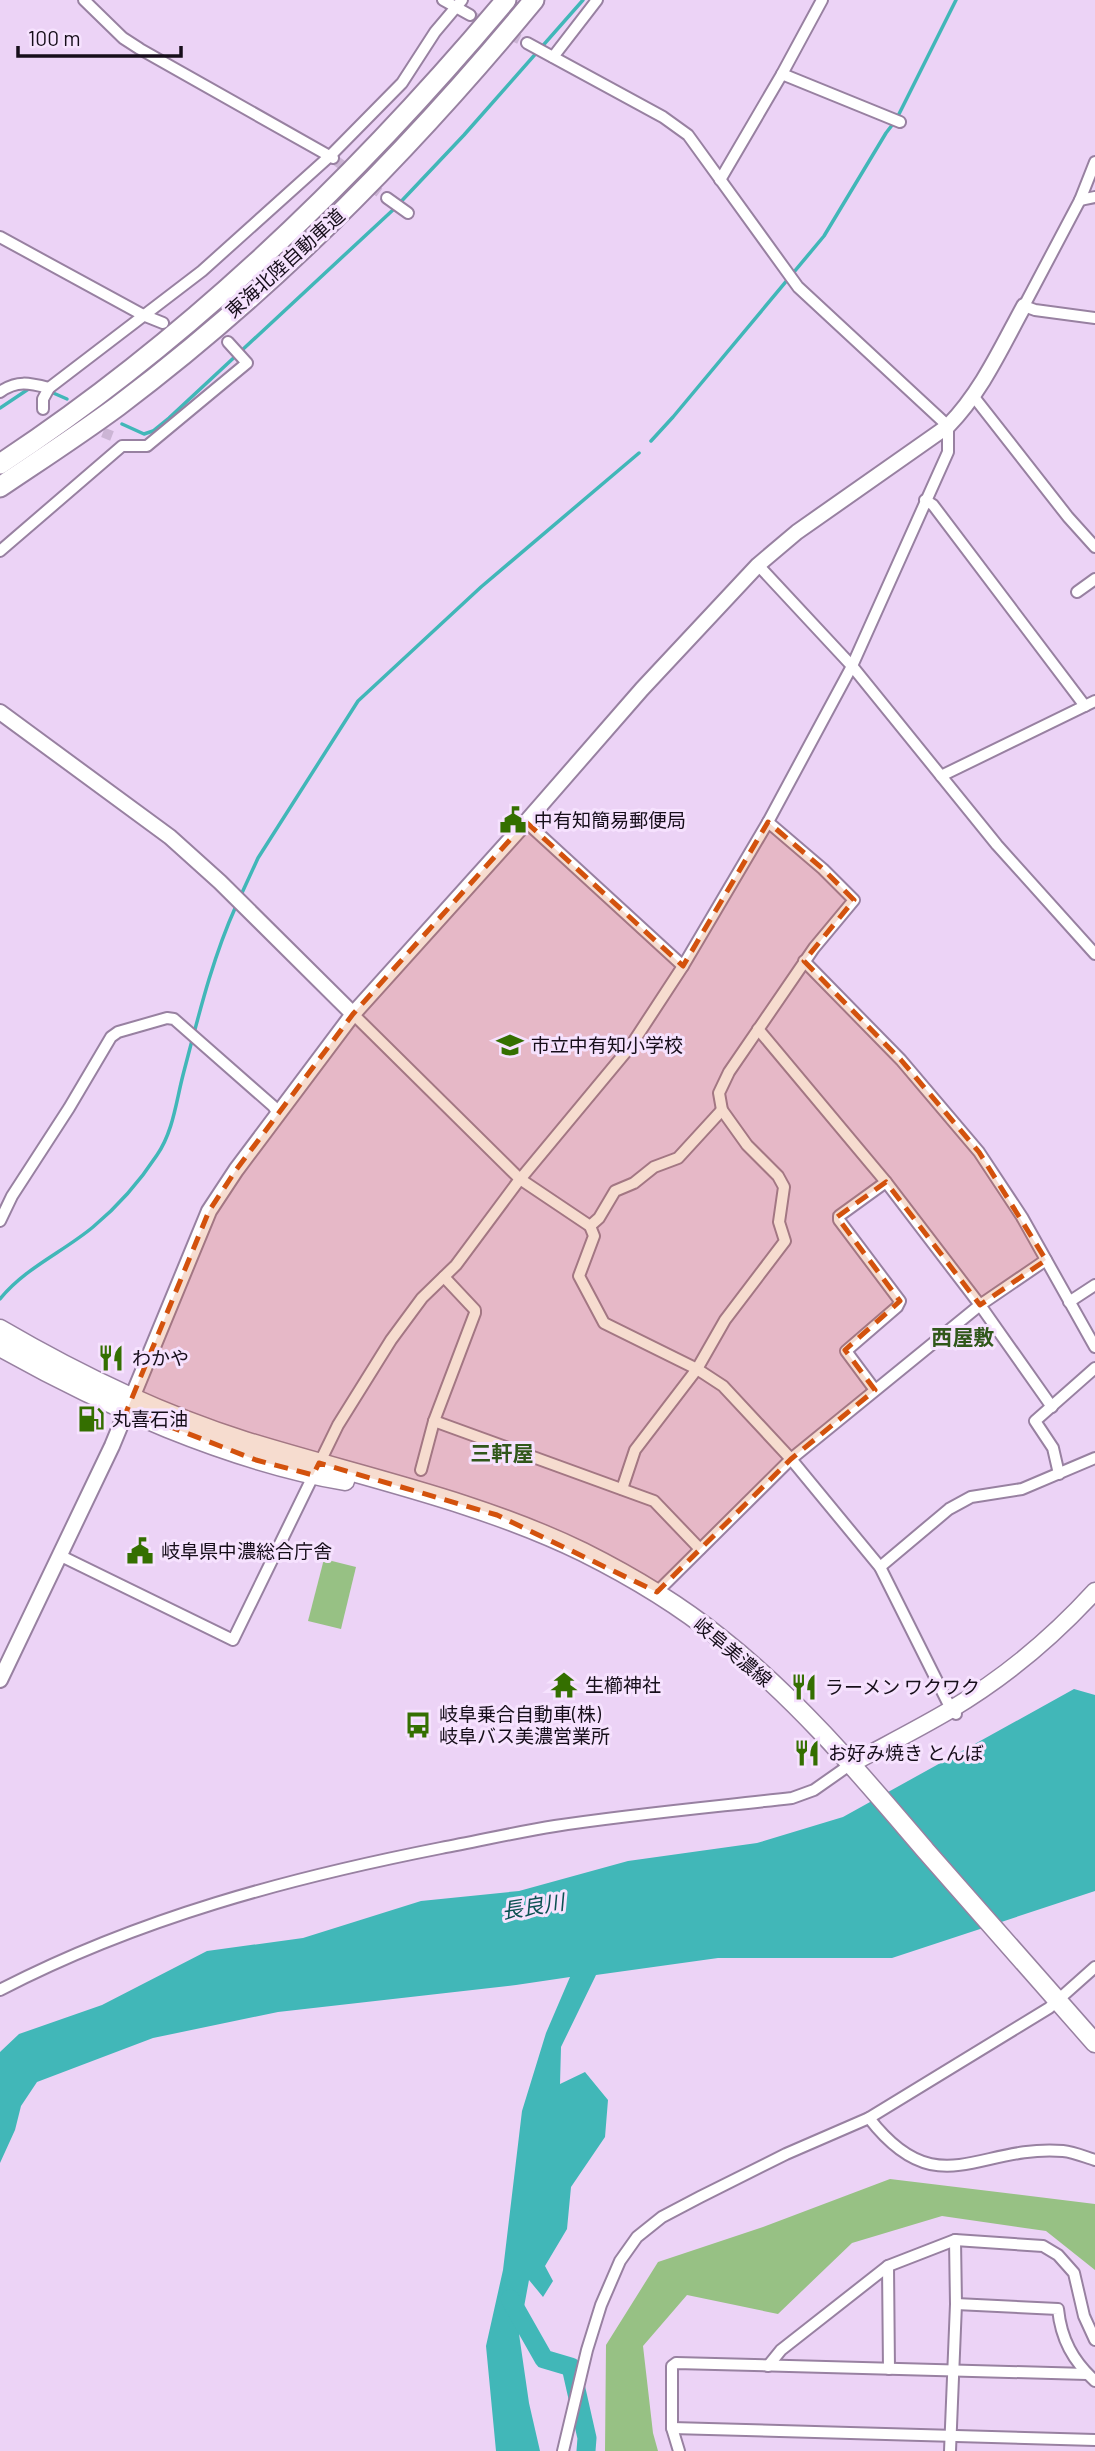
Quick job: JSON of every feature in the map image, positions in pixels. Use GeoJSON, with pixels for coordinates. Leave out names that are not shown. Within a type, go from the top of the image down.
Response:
{"type":"FeatureCollection","features":[{"type":"Feature","properties":{"kind":"highway","name":"東海北陸自動車道"},"geometry":{"type":"LineString","coordinates":[[0,464],[101,393],[169,328],[254,265],[390,131],[454,63],[506,0]]}},
{"type":"Feature","properties":{"kind":"highway","name":"東海北陸自動車道"},"geometry":{"type":"LineString","coordinates":[[0,487],[118,406],[270,280],[336,218],[470,78],[534,0]]}},
{"type":"Feature","properties":{"kind":"highway"},"geometry":{"type":"LineString","coordinates":[[0,456],[169,328]]}},
{"type":"Feature","properties":{"kind":"highway"},"geometry":{"type":"LineString","coordinates":[[0,500],[118,406]]}},
{"type":"Feature","properties":{"kind":"main road","name":"岐阜美濃線"},"geometry":{"type":"LineString","coordinates":[[0,1329],[130,1404]]}},
{"type":"Feature","properties":{"kind":"main road","name":"岐阜美濃線"},"geometry":{"type":"LineString","coordinates":[[0,1348],[256,1460],[316,1469],[411,1489],[497,1515],[582,1552],[657,1592],[720,1638],[789,1699],[851,1764],[1095,2043]]}},
{"type":"Feature","properties":{"kind":"main road"},"geometry":{"type":"LineString","coordinates":[[851,1764],[954,1712],[1043,1642],[1095,1591]]}},
{"type":"Feature","properties":{"kind":"street"},"geometry":{"type":"LineString","coordinates":[[84,0],[123,38],[140,49],[333,158]]}},
{"type":"Feature","properties":{"kind":"street"},"geometry":{"type":"LineString","coordinates":[[443,0],[459,4],[470,15]]}},
{"type":"Feature","properties":{"kind":"street"},"geometry":{"type":"LineString","coordinates":[[551,56],[597,0]]}},
{"type":"Feature","properties":{"kind":"street"},"geometry":{"type":"LineString","coordinates":[[720,180],[822,0]]}},
{"type":"Feature","properties":{"kind":"street"},"geometry":{"type":"LineString","coordinates":[[0,391],[9,385],[22,382],[46,396],[142,315],[202,271],[333,158],[402,83],[435,32],[459,4]]}},
{"type":"Feature","properties":{"kind":"street"},"geometry":{"type":"LineString","coordinates":[[59,1555],[233,1640],[338,1425],[391,1340],[422,1298],[456,1265],[520,1179],[630,1046],[683,966],[768,822],[852,666],[948,452],[948,426],[798,286],[688,135],[663,117],[528,44]]}},
{"type":"Feature","properties":{"kind":"street"},"geometry":{"type":"LineString","coordinates":[[782,74],[896,120]]}},
{"type":"Feature","properties":{"kind":"street"},"geometry":{"type":"LineString","coordinates":[[0,1680],[130,1404],[209,1211],[278,1113],[354,1014],[642,689],[758,565],[797,533],[948,426],[974,397],[1080,200],[1095,162]]}},
{"type":"Feature","properties":{"kind":"street"},"geometry":{"type":"LineString","coordinates":[[1080,200],[1095,197]]}},
{"type":"Feature","properties":{"kind":"street"},"geometry":{"type":"LineString","coordinates":[[389,200],[406,211]]}},
{"type":"Feature","properties":{"kind":"street"},"geometry":{"type":"LineString","coordinates":[[0,237],[169,328]]}},
{"type":"Feature","properties":{"kind":"street"},"geometry":{"type":"LineString","coordinates":[[1024,306],[1035,310],[1095,318]]}},
{"type":"Feature","properties":{"kind":"street"},"geometry":{"type":"LineString","coordinates":[[0,551],[121,446],[147,446],[247,363],[230,344]]}},
{"type":"Feature","properties":{"kind":"street"},"geometry":{"type":"LineString","coordinates":[[974,397],[1068,517],[1095,547]]}},
{"type":"Feature","properties":{"kind":"street"},"geometry":{"type":"LineString","coordinates":[[112,436],[121,446]]}},
{"type":"Feature","properties":{"kind":"street"},"geometry":{"type":"LineString","coordinates":[[925,500],[933,505],[1090,704],[941,776]]}},
{"type":"Feature","properties":{"kind":"street"},"geometry":{"type":"LineString","coordinates":[[758,565],[852,666],[997,845],[1095,954]]}},
{"type":"Feature","properties":{"kind":"street"},"geometry":{"type":"LineString","coordinates":[[1077,592],[1095,579]]}},
{"type":"Feature","properties":{"kind":"street"},"geometry":{"type":"LineString","coordinates":[[0,712],[170,837],[233,895],[520,1179],[590,1226],[594,1236],[579,1276],[604,1323],[697,1369],[732,1392],[880,1567],[954,1712]]}},
{"type":"Feature","properties":{"kind":"street"},"geometry":{"type":"LineString","coordinates":[[526,822],[683,966]]}},
{"type":"Feature","properties":{"kind":"street"},"geometry":{"type":"LineString","coordinates":[[622,1489],[635,1450],[697,1369],[725,1320],[785,1241],[779,1222],[784,1187],[779,1176],[747,1146],[722,1110],[719,1093],[729,1072],[804,961],[854,900],[823,869],[768,822]]}},
{"type":"Feature","properties":{"kind":"street"},"geometry":{"type":"LineString","coordinates":[[804,961],[901,1060],[979,1152],[1023,1217],[1095,1347]]}},
{"type":"Feature","properties":{"kind":"street"},"geometry":{"type":"LineString","coordinates":[[0,1220],[110,1037],[118,1031],[167,1018],[174,1019],[278,1113]]}},
{"type":"Feature","properties":{"kind":"street"},"geometry":{"type":"LineString","coordinates":[[758,1029],[886,1182],[980,1305],[1052,1407]]}},
{"type":"Feature","properties":{"kind":"street"},"geometry":{"type":"LineString","coordinates":[[590,1226],[599,1218],[615,1191],[634,1183],[654,1167],[678,1158],[722,1110]]}},
{"type":"Feature","properties":{"kind":"street"},"geometry":{"type":"LineString","coordinates":[[876,1390],[846,1351],[897,1307],[900,1301],[839,1220],[839,1216],[886,1182]]}},
{"type":"Feature","properties":{"kind":"street"},"geometry":{"type":"LineString","coordinates":[[657,1592],[791,1459],[980,1305],[1046,1260]]}},
{"type":"Feature","properties":{"kind":"street"},"geometry":{"type":"LineString","coordinates":[[421,1470],[434,1422],[475,1313],[444,1277]]}},
{"type":"Feature","properties":{"kind":"street"},"geometry":{"type":"LineString","coordinates":[[1069,1303],[1095,1285]]}},
{"type":"Feature","properties":{"kind":"street"},"geometry":{"type":"LineString","coordinates":[[1059,1474],[1053,1448],[1035,1421],[1095,1368]]}},
{"type":"Feature","properties":{"kind":"street"},"geometry":{"type":"LineString","coordinates":[[434,1422],[654,1501],[700,1549]]}},
{"type":"Feature","properties":{"kind":"street"},"geometry":{"type":"LineString","coordinates":[[880,1567],[949,1509],[971,1497],[1021,1489],[1095,1458]]}},
{"type":"Feature","properties":{"kind":"street"},"geometry":{"type":"LineString","coordinates":[[0,1990],[71,1955],[181,1913],[260,1889],[389,1859],[554,1826],[792,1798],[814,1790],[851,1764]]}},
{"type":"Feature","properties":{"kind":"street"},"geometry":{"type":"LineString","coordinates":[[564,2451],[586,2355],[601,2305],[620,2261],[638,2237],[662,2217],[761,2166],[869,2118],[1058,2001],[1095,1967]]}},
{"type":"Feature","properties":{"kind":"street"},"geometry":{"type":"LineString","coordinates":[[869,2118],[893,2146],[913,2159],[932,2165],[952,2166],[1039,2151],[1066,2151],[1095,2160]]}},
{"type":"Feature","properties":{"kind":"street"},"geometry":{"type":"LineString","coordinates":[[950,2451],[956,2304],[955,2240]]}},
{"type":"Feature","properties":{"kind":"street"},"geometry":{"type":"LineString","coordinates":[[768,2366],[781,2350],[888,2266],[955,2240],[1043,2246],[1058,2255],[1074,2273],[1084,2316],[1095,2340]]}},
{"type":"Feature","properties":{"kind":"street"},"geometry":{"type":"LineString","coordinates":[[888,2266],[889,2369]]}},
{"type":"Feature","properties":{"kind":"street"},"geometry":{"type":"LineString","coordinates":[[956,2304],[1058,2309],[1060,2329],[1065,2342],[1091,2377]]}},
{"type":"Feature","properties":{"kind":"street"},"geometry":{"type":"LineString","coordinates":[[679,2451],[672,2428],[672,2366],[676,2363],[1091,2377]]}},
{"type":"Feature","properties":{"kind":"street"},"geometry":{"type":"LineString","coordinates":[[672,2428],[1095,2440]]}},
{"type":"Feature","properties":{"kind":"highlighted area"},"geometry":{"type":"Polygon","coordinates":[[[526,822],[683,966],[768,822],[823,869],[854,900],[804,961],[901,1060],[979,1152],[1046,1260],[980,1305],[886,1182],[837,1217],[900,1301],[845,1350],[875,1390],[791,1459],[657,1592],[497,1515],[319,1463],[313,1475],[256,1460],[127,1410],[209,1211],[236,1170],[353,1014],[526,822]]]}},
{"type":"Feature","properties":{"kind":"shaded area"},"geometry":{"type":"Polygon","coordinates":[[[324,1559],[356,1567],[341,1629],[308,1621],[324,1559]]]}},
{"type":"Feature","properties":{"kind":"shaded area"},"geometry":{"type":"Polygon","coordinates":[[[890,2179],[1095,2204],[1095,2270],[1046,2231],[942,2216],[852,2243],[778,2314],[687,2295],[643,2346],[653,2433],[658,2451],[605,2451],[606,2345],[658,2262],[763,2227],[890,2179]]]}},
{"type":"Feature","properties":{"kind":"water","name":"長良川"},"geometry":{"type":"Polygon","coordinates":[[[1074,1689],[1095,1695],[1095,1891],[892,1958],[718,1958],[596,1975],[561,2047],[560,2084],[585,2072],[608,2100],[605,2137],[571,2187],[567,2229],[545,2266],[553,2281],[543,2297],[529,2280],[519,2334],[529,2403],[540,2451],[496,2451],[486,2346],[503,2270],[522,2111],[546,2033],[570,1977],[278,2012],[153,2038],[37,2082],[21,2106],[15,2130],[0,2163],[0,2052],[19,2034],[102,2005],[207,1951],[303,1938],[421,1901],[519,1891],[628,1861],[757,1843],[843,1817],[1074,1689]]]}},
{"type":"Feature","properties":{"kind":"waterway"},"geometry":{"type":"LineString","coordinates":[[122,424],[144,434],[153,431],[169,418],[394,209],[464,135],[583,0]]}},
{"type":"Feature","properties":{"kind":"waterway"},"geometry":{"type":"LineString","coordinates":[[651,441],[824,236],[896,120],[956,0]]}},
{"type":"Feature","properties":{"kind":"waterway"},"geometry":{"type":"LineString","coordinates":[[0,408],[30,388]]}},
{"type":"Feature","properties":{"kind":"waterway"},"geometry":{"type":"LineString","coordinates":[[51,392],[67,399]]}},
{"type":"Feature","properties":{"kind":"waterway"},"geometry":{"type":"LineString","coordinates":[[241,895],[258,858],[358,701],[481,587],[639,453]]}},
{"type":"Feature","properties":{"kind":"waterway"},"geometry":{"type":"LineString","coordinates":[[0,1299],[21,1278],[81,1236],[111,1211],[157,1155],[167,1137],[213,968],[236,906]]}},
{"type":"Feature","properties":{"kind":"waterway"},"geometry":{"type":"LineString","coordinates":[[510,2299],[544,2359],[571,2367],[587,2438],[586,2451]]}},
{"type":"Feature","properties":{"kind":"tunnel"},"geometry":{"type":"LineString","coordinates":[[470,15],[527,43]]}},
{"type":"Feature","properties":{"kind":"tunnel"},"geometry":{"type":"LineString","coordinates":[[335,160],[387,198]]}},
{"type":"Feature","properties":{"kind":"tunnel"},"geometry":{"type":"LineString","coordinates":[[89,427],[112,436]]}},
{"type":"Feature","properties":{"kind":"place","name":"中有知簡易郵便局"},"geometry":{"type":"Point","coordinates":[513,820]}},
{"type":"Feature","properties":{"kind":"place","name":"市立中有知小学校"},"geometry":{"type":"Point","coordinates":[510,1045]}},
{"type":"Feature","properties":{"kind":"place","name":"わかや"},"geometry":{"type":"Point","coordinates":[111,1358]}},
{"type":"Feature","properties":{"kind":"place","name":"丸喜石油"},"geometry":{"type":"Point","coordinates":[91,1419]}},
{"type":"Feature","properties":{"kind":"place","name":"岐阜県中濃総合庁舎"},"geometry":{"type":"Point","coordinates":[140,1551]}},
{"type":"Feature","properties":{"kind":"place","name":"生櫛神社"},"geometry":{"type":"Point","coordinates":[564,1685]}},
{"type":"Feature","properties":{"kind":"place","name":"ラーメン ワクワク"},"geometry":{"type":"Point","coordinates":[804,1687]}},
{"type":"Feature","properties":{"kind":"place","name":"岐阜乗合自動車(株) 岐阜バス美濃営業所"},"geometry":{"type":"Point","coordinates":[418,1725]}},
{"type":"Feature","properties":{"kind":"place","name":"お好み焼き とんぼ"},"geometry":{"type":"Point","coordinates":[807,1753]}},
{"type":"Feature","properties":{"kind":"district","name":"西屋敷"},"geometry":{"type":"Point","coordinates":[963,1338]}},
{"type":"Feature","properties":{"kind":"district","name":"三軒屋"},"geometry":{"type":"Point","coordinates":[502,1454]}}]}
